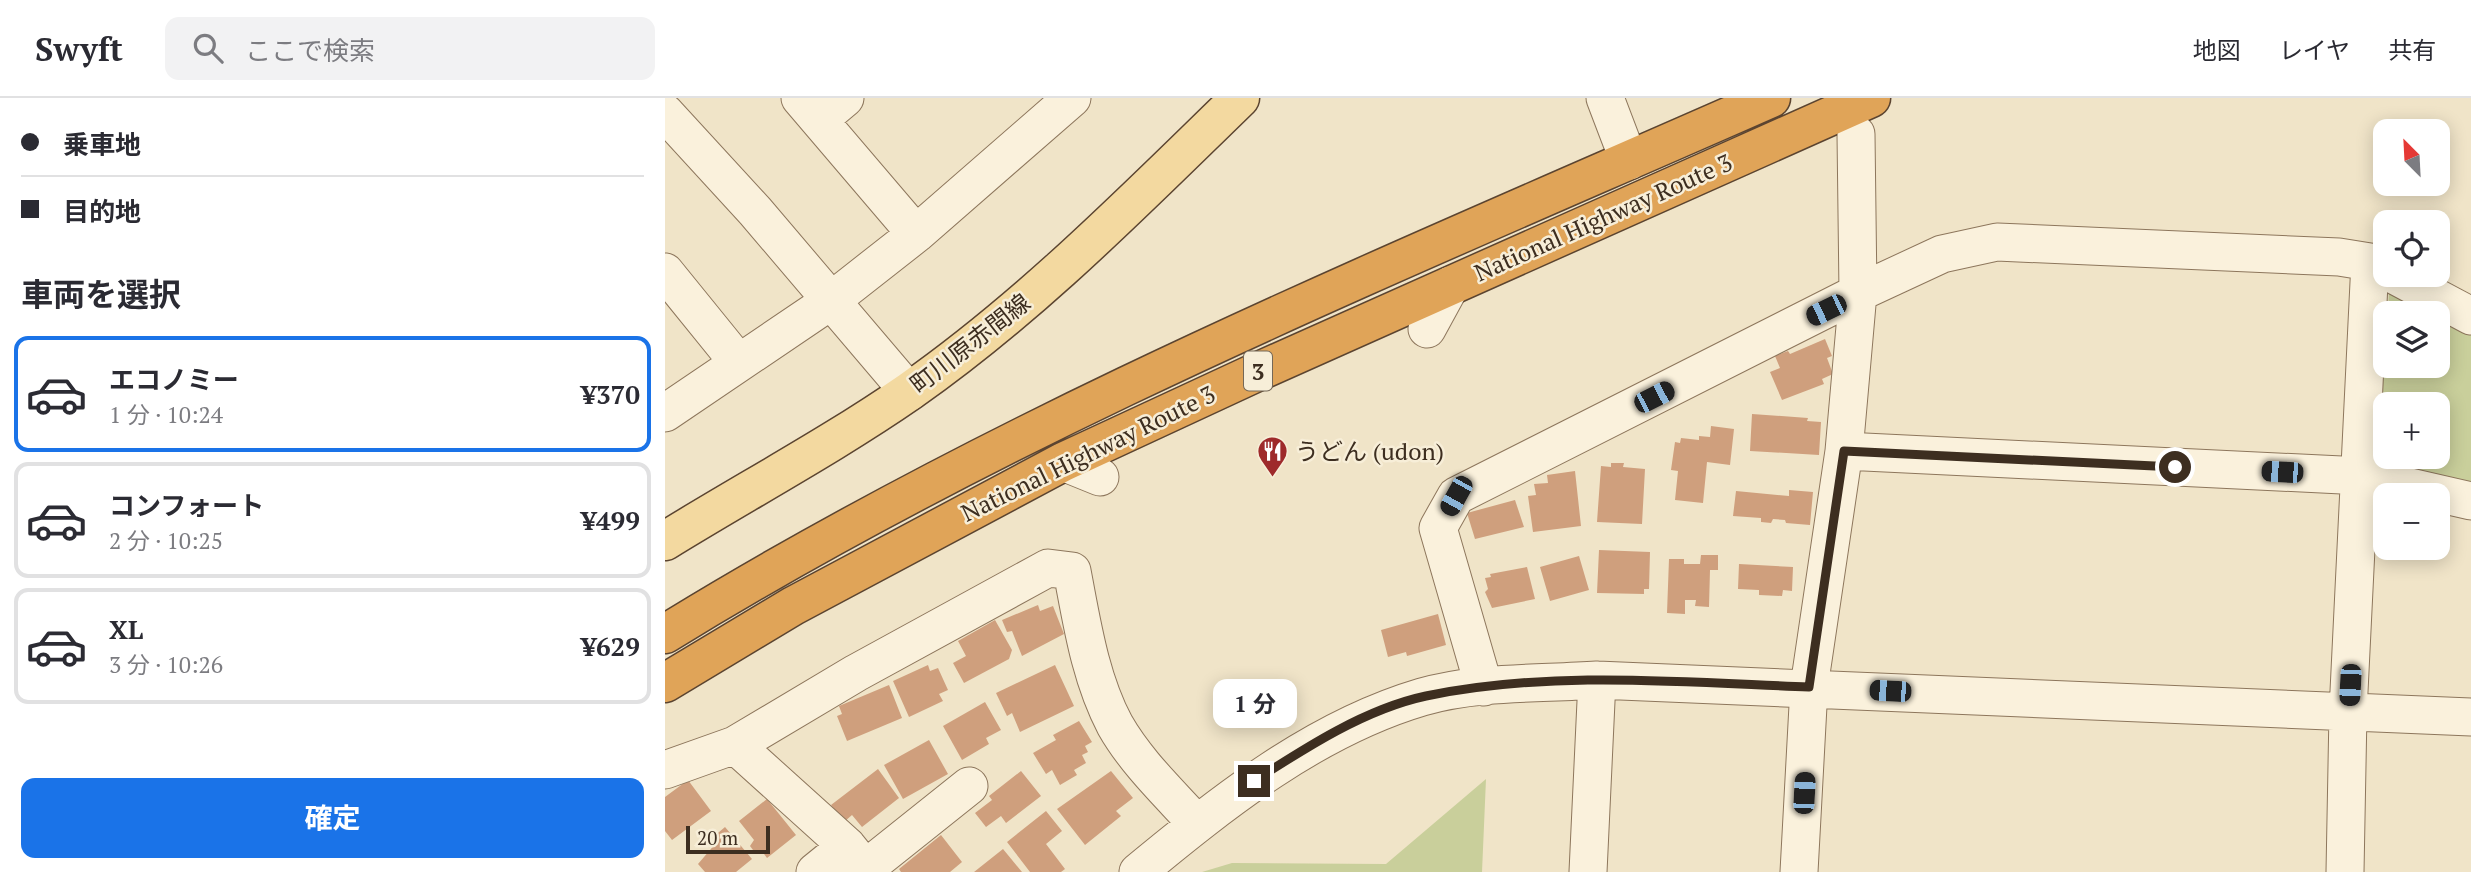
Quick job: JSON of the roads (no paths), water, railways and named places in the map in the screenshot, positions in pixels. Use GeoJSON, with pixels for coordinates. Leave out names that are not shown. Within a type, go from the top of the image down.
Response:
{"type":"FeatureCollection","features":[{"type":"Feature","properties":{"kind":"highway","name":"National Highway Route 3"},"geometry":{"type":"LineString","coordinates":[[665,634],[774,566],[1092,404],[1242,332],[1771,98]]}},
{"type":"Feature","properties":{"kind":"highway","name":"National Highway Route 3"},"geometry":{"type":"LineString","coordinates":[[665,683],[805,599],[1063,462],[1871,98]]}},
{"type":"Feature","properties":{"kind":"main road","name":"町川原赤間線"},"geometry":{"type":"LineString","coordinates":[[665,541],[909,392],[1061,271],[1240,98]]}},
{"type":"Feature","properties":{"kind":"street"},"geometry":{"type":"LineString","coordinates":[[665,413],[832,300],[916,233],[1072,98]]}},
{"type":"Feature","properties":{"kind":"street"},"geometry":{"type":"LineString","coordinates":[[1605,98],[1629,161]]}},
{"type":"Feature","properties":{"kind":"street"},"geometry":{"type":"LineString","coordinates":[[822,105],[916,233]]}},
{"type":"Feature","properties":{"kind":"street"},"geometry":{"type":"LineString","coordinates":[[665,113],[832,300],[909,392]]}},
{"type":"Feature","properties":{"kind":"street"},"geometry":{"type":"LineString","coordinates":[[1799,872],[1809,687],[1844,451],[1858,293],[1856,134]]}},
{"type":"Feature","properties":{"kind":"street"},"geometry":{"type":"LineString","coordinates":[[1484,687],[1438,528],[1456,496],[1858,293],[1942,254],[1997,242],[2339,257],[2373,266]]}},
{"type":"Feature","properties":{"kind":"street"},"geometry":{"type":"LineString","coordinates":[[665,272],[738,362]]}},
{"type":"Feature","properties":{"kind":"street"},"geometry":{"type":"LineString","coordinates":[[1427,329],[1451,285]]}},
{"type":"Feature","properties":{"kind":"street"},"geometry":{"type":"LineString","coordinates":[[2344,872],[2348,712],[2362,476],[2381,287]]}},
{"type":"Feature","properties":{"kind":"street"},"geometry":{"type":"LineString","coordinates":[[2417,287],[2471,316]]}},
{"type":"Feature","properties":{"kind":"street"},"geometry":{"type":"LineString","coordinates":[[1844,451],[2362,476],[2471,501]]}},
{"type":"Feature","properties":{"kind":"street"},"geometry":{"type":"LineString","coordinates":[[1063,462],[1100,477]]}},
{"type":"Feature","properties":{"kind":"street"},"geometry":{"type":"LineString","coordinates":[[665,770],[735,745],[856,673],[1048,568],[1072,571],[1098,686],[1115,725],[1138,759],[1197,824]]}},
{"type":"Feature","properties":{"kind":"street"},"geometry":{"type":"LineString","coordinates":[[1588,872],[1597,680]]}},
{"type":"Feature","properties":{"kind":"street"},"geometry":{"type":"LineString","coordinates":[[1138,872],[1197,824],[1289,759],[1376,714],[1424,697],[1484,687],[1597,680],[2471,717]]}},
{"type":"Feature","properties":{"kind":"street"},"geometry":{"type":"LineString","coordinates":[[735,745],[860,863]]}},
{"type":"Feature","properties":{"kind":"street"},"geometry":{"type":"LineString","coordinates":[[815,872],[860,863],[969,786]]}},
{"type":"Feature","properties":{"kind":"place","name":"うどん (udon)"},"geometry":{"type":"Point","coordinates":[1272,478]}}]}
